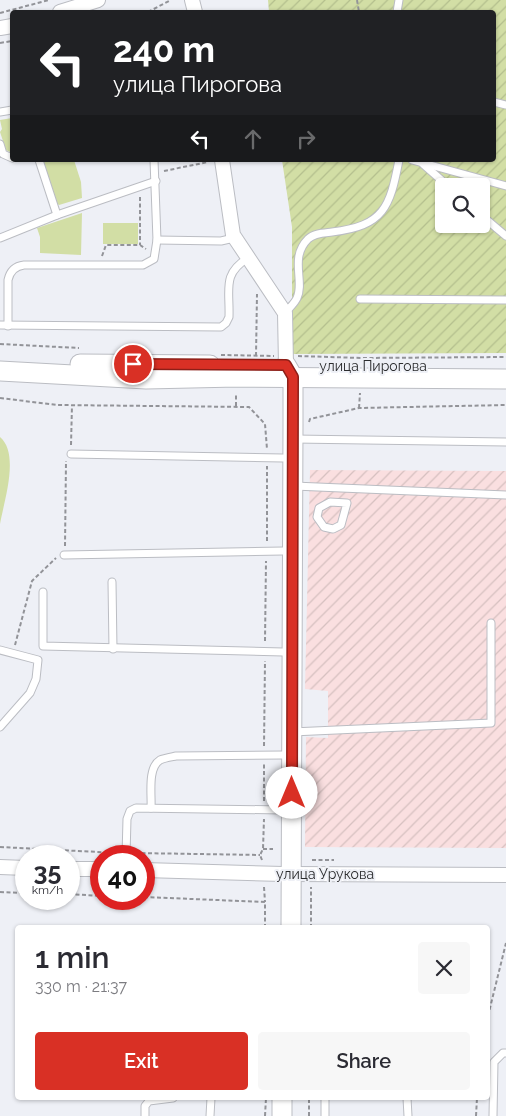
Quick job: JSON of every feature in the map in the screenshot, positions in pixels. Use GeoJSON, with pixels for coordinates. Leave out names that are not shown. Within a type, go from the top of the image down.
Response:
{"type":"FeatureCollection","features":[{"type":"Feature","properties":{"kind":"main road","name":"улица Пирогова"},"geometry":{"type":"LineString","coordinates":[[0,361],[288,369],[506,379]]}},
{"type":"Feature","properties":{"kind":"main road","name":"улица Пирогова"},"geometry":{"type":"LineString","coordinates":[[0,371],[146,379],[288,369],[506,366]]}},
{"type":"Feature","properties":{"kind":"main road"},"geometry":{"type":"LineString","coordinates":[[288,369],[293,439],[288,486],[288,732],[283,810],[291,925]]}},
{"type":"Feature","properties":{"kind":"main road"},"geometry":{"type":"LineString","coordinates":[[288,369],[275,458],[288,486]]}},
{"type":"Feature","properties":{"kind":"main road"},"geometry":{"type":"LineString","coordinates":[[283,925],[287,874],[287,755]]}},
{"type":"Feature","properties":{"kind":"main road"},"geometry":{"type":"LineString","coordinates":[[282,1100],[282,1116]]}},
{"type":"Feature","properties":{"kind":"main road"},"geometry":{"type":"LineString","coordinates":[[290,1100],[290,1116]]}},
{"type":"Feature","properties":{"kind":"street"},"geometry":{"type":"LineString","coordinates":[[66,10],[98,0]]}},
{"type":"Feature","properties":{"kind":"street"},"geometry":{"type":"LineString","coordinates":[[217,162],[234,238],[285,313],[288,369]]}},
{"type":"Feature","properties":{"kind":"street"},"geometry":{"type":"LineString","coordinates":[[0,867],[15,868]]}},
{"type":"Feature","properties":{"kind":"street","name":"улица Урукова"},"geometry":{"type":"LineString","coordinates":[[155,870],[287,874],[506,875]]}},
{"type":"Feature","properties":{"kind":"lane"},"geometry":{"type":"LineString","coordinates":[[0,144],[3,154],[10,157]]}},
{"type":"Feature","properties":{"kind":"lane"},"geometry":{"type":"LineString","coordinates":[[40,162],[57,215]]}},
{"type":"Feature","properties":{"kind":"lane"},"geometry":{"type":"LineString","coordinates":[[8,326],[8,280],[10,274],[17,267],[24,265],[143,265],[152,262],[157,255],[154,162]]}},
{"type":"Feature","properties":{"kind":"lane"},"geometry":{"type":"LineString","coordinates":[[285,313],[298,297],[298,257],[301,247],[309,238],[318,233],[348,230],[372,223],[380,216],[393,191],[399,162]]}},
{"type":"Feature","properties":{"kind":"lane"},"geometry":{"type":"LineString","coordinates":[[421,162],[506,186]]}},
{"type":"Feature","properties":{"kind":"lane"},"geometry":{"type":"LineString","coordinates":[[421,162],[439,178]]}},
{"type":"Feature","properties":{"kind":"lane"},"geometry":{"type":"LineString","coordinates":[[0,238],[57,215],[156,181]]}},
{"type":"Feature","properties":{"kind":"lane"},"geometry":{"type":"LineString","coordinates":[[490,222],[506,236]]}},
{"type":"Feature","properties":{"kind":"lane"},"geometry":{"type":"LineString","coordinates":[[157,240],[221,241],[234,238]]}},
{"type":"Feature","properties":{"kind":"lane"},"geometry":{"type":"LineString","coordinates":[[0,325],[220,327],[230,317],[231,273],[235,266],[248,258]]}},
{"type":"Feature","properties":{"kind":"lane"},"geometry":{"type":"LineString","coordinates":[[360,298],[506,300]]}},
{"type":"Feature","properties":{"kind":"lane"},"geometry":{"type":"LineString","coordinates":[[293,439],[506,442]]}},
{"type":"Feature","properties":{"kind":"lane"},"geometry":{"type":"LineString","coordinates":[[71,454],[275,458]]}},
{"type":"Feature","properties":{"kind":"lane"},"geometry":{"type":"LineString","coordinates":[[288,486],[506,495]]}},
{"type":"Feature","properties":{"kind":"lane"},"geometry":{"type":"LineString","coordinates":[[347,503],[330,502],[322,505],[317,512],[320,524],[328,529],[341,525],[347,503],[348,488]]}},
{"type":"Feature","properties":{"kind":"lane"},"geometry":{"type":"LineString","coordinates":[[64,554],[288,551]]}},
{"type":"Feature","properties":{"kind":"lane"},"geometry":{"type":"LineString","coordinates":[[112,582],[113,649]]}},
{"type":"Feature","properties":{"kind":"lane"},"geometry":{"type":"LineString","coordinates":[[43,592],[43,646],[288,652]]}},
{"type":"Feature","properties":{"kind":"lane"},"geometry":{"type":"LineString","coordinates":[[288,732],[491,724],[491,623]]}},
{"type":"Feature","properties":{"kind":"lane"},"geometry":{"type":"LineString","coordinates":[[0,650],[38,660],[36,679],[30,693],[0,727]]}},
{"type":"Feature","properties":{"kind":"lane"},"geometry":{"type":"LineString","coordinates":[[151,808],[152,776],[155,766],[160,760],[176,756],[287,755]]}},
{"type":"Feature","properties":{"kind":"lane"},"geometry":{"type":"LineString","coordinates":[[126,845],[127,819],[130,811],[136,808],[283,810]]}},
{"type":"Feature","properties":{"kind":"lane"},"geometry":{"type":"LineString","coordinates":[[0,867],[0,875]]}},
{"type":"Feature","properties":{"kind":"lane"},"geometry":{"type":"LineString","coordinates":[[493,1116],[494,1062],[503,1053],[506,1053]]}},
{"type":"Feature","properties":{"kind":"lane"},"geometry":{"type":"LineString","coordinates":[[145,1116],[145,1106],[149,1101],[157,1100]]}},
{"type":"Feature","properties":{"kind":"lane"},"geometry":{"type":"LineString","coordinates":[[210,1116],[211,1100]]}},
{"type":"Feature","properties":{"kind":"lane"},"geometry":{"type":"LineString","coordinates":[[325,1100],[325,1116]]}},
{"type":"Feature","properties":{"kind":"lane"},"geometry":{"type":"LineString","coordinates":[[407,1100],[408,1116]]}},
{"type":"Feature","properties":{"kind":"path"},"geometry":{"type":"LineString","coordinates":[[11,10],[49,0]]}},
{"type":"Feature","properties":{"kind":"path"},"geometry":{"type":"LineString","coordinates":[[152,10],[171,0]]}},
{"type":"Feature","properties":{"kind":"path"},"geometry":{"type":"LineString","coordinates":[[156,173],[212,162]]}},
{"type":"Feature","properties":{"kind":"path"},"geometry":{"type":"LineString","coordinates":[[140,187],[140,245]]}},
{"type":"Feature","properties":{"kind":"path"},"geometry":{"type":"LineString","coordinates":[[101,265],[106,245],[140,245],[157,255]]}},
{"type":"Feature","properties":{"kind":"path"},"geometry":{"type":"LineString","coordinates":[[256,356],[257,290]]}},
{"type":"Feature","properties":{"kind":"path"},"geometry":{"type":"LineString","coordinates":[[288,369],[361,358],[506,357]]}},
{"type":"Feature","properties":{"kind":"path"},"geometry":{"type":"LineString","coordinates":[[236,388],[236,406]]}},
{"type":"Feature","properties":{"kind":"path"},"geometry":{"type":"LineString","coordinates":[[359,408],[360,392]]}},
{"type":"Feature","properties":{"kind":"path"},"geometry":{"type":"LineString","coordinates":[[0,398],[72,405],[249,407],[265,424],[275,458]]}},
{"type":"Feature","properties":{"kind":"path"},"geometry":{"type":"LineString","coordinates":[[13,653],[32,581],[54,558],[64,554],[66,458],[71,454],[72,405]]}},
{"type":"Feature","properties":{"kind":"path"},"geometry":{"type":"LineString","coordinates":[[304,424],[308,423],[310,419],[359,408],[506,406]]}},
{"type":"Feature","properties":{"kind":"path"},"geometry":{"type":"LineString","coordinates":[[264,863],[260,855],[263,849],[273,849]]}},
{"type":"Feature","properties":{"kind":"path"},"geometry":{"type":"LineString","coordinates":[[311,879],[311,925]]}},
{"type":"Feature","properties":{"kind":"path"},"geometry":{"type":"LineString","coordinates":[[264,882],[265,925]]}},
{"type":"Feature","properties":{"kind":"path"},"geometry":{"type":"LineString","coordinates":[[0,892],[15,893]]}},
{"type":"Feature","properties":{"kind":"path"},"geometry":{"type":"LineString","coordinates":[[155,897],[265,902]]}},
{"type":"Feature","properties":{"kind":"path"},"geometry":{"type":"LineString","coordinates":[[490,1008],[506,943]]}},
{"type":"Feature","properties":{"kind":"path"},"geometry":{"type":"LineString","coordinates":[[265,1116],[266,1100]]}},
{"type":"Feature","properties":{"kind":"path"},"geometry":{"type":"LineString","coordinates":[[309,1100],[309,1116]]}},
{"type":"Feature","properties":{"kind":"path"},"geometry":{"type":"LineString","coordinates":[[476,1116],[477,1100]]}},
{"type":"Feature","properties":{"kind":"shaded area"},"geometry":{"type":"Polygon","coordinates":[[[310,470],[506,471],[506,848],[305,847],[306,737],[328,738],[328,691],[305,689],[310,470]]]}},
{"type":"Feature","properties":{"kind":"green space"},"geometry":{"type":"Polygon","coordinates":[[[268,0],[506,0],[506,353],[292,354],[292,227],[282,162],[496,162],[496,10],[269,10],[268,0]]]}},
{"type":"Feature","properties":{"kind":"green space"},"geometry":{"type":"Polygon","coordinates":[[[10,118],[10,152],[6,150],[0,132],[2,129],[0,120],[10,118]]]}},
{"type":"Feature","properties":{"kind":"green space"},"geometry":{"type":"Polygon","coordinates":[[[42,162],[75,162],[81,182],[82,198],[59,205],[55,202],[42,162]]]}},
{"type":"Feature","properties":{"kind":"green space"},"geometry":{"type":"Polygon","coordinates":[[[82,213],[81,255],[40,253],[40,237],[37,228],[82,213]]]}},
{"type":"Feature","properties":{"kind":"green space"},"geometry":{"type":"Polygon","coordinates":[[[103,223],[138,223],[138,244],[103,244],[103,223]]]}},
{"type":"Feature","properties":{"kind":"green space"},"geometry":{"type":"Polygon","coordinates":[[[0,437],[6,445],[10,466],[0,524],[0,437]]]}},
{"type":"Feature","properties":{"kind":"route"},"geometry":{"type":"LineString","coordinates":[[133,364],[286,365],[293,377],[292,793]]}}]}
